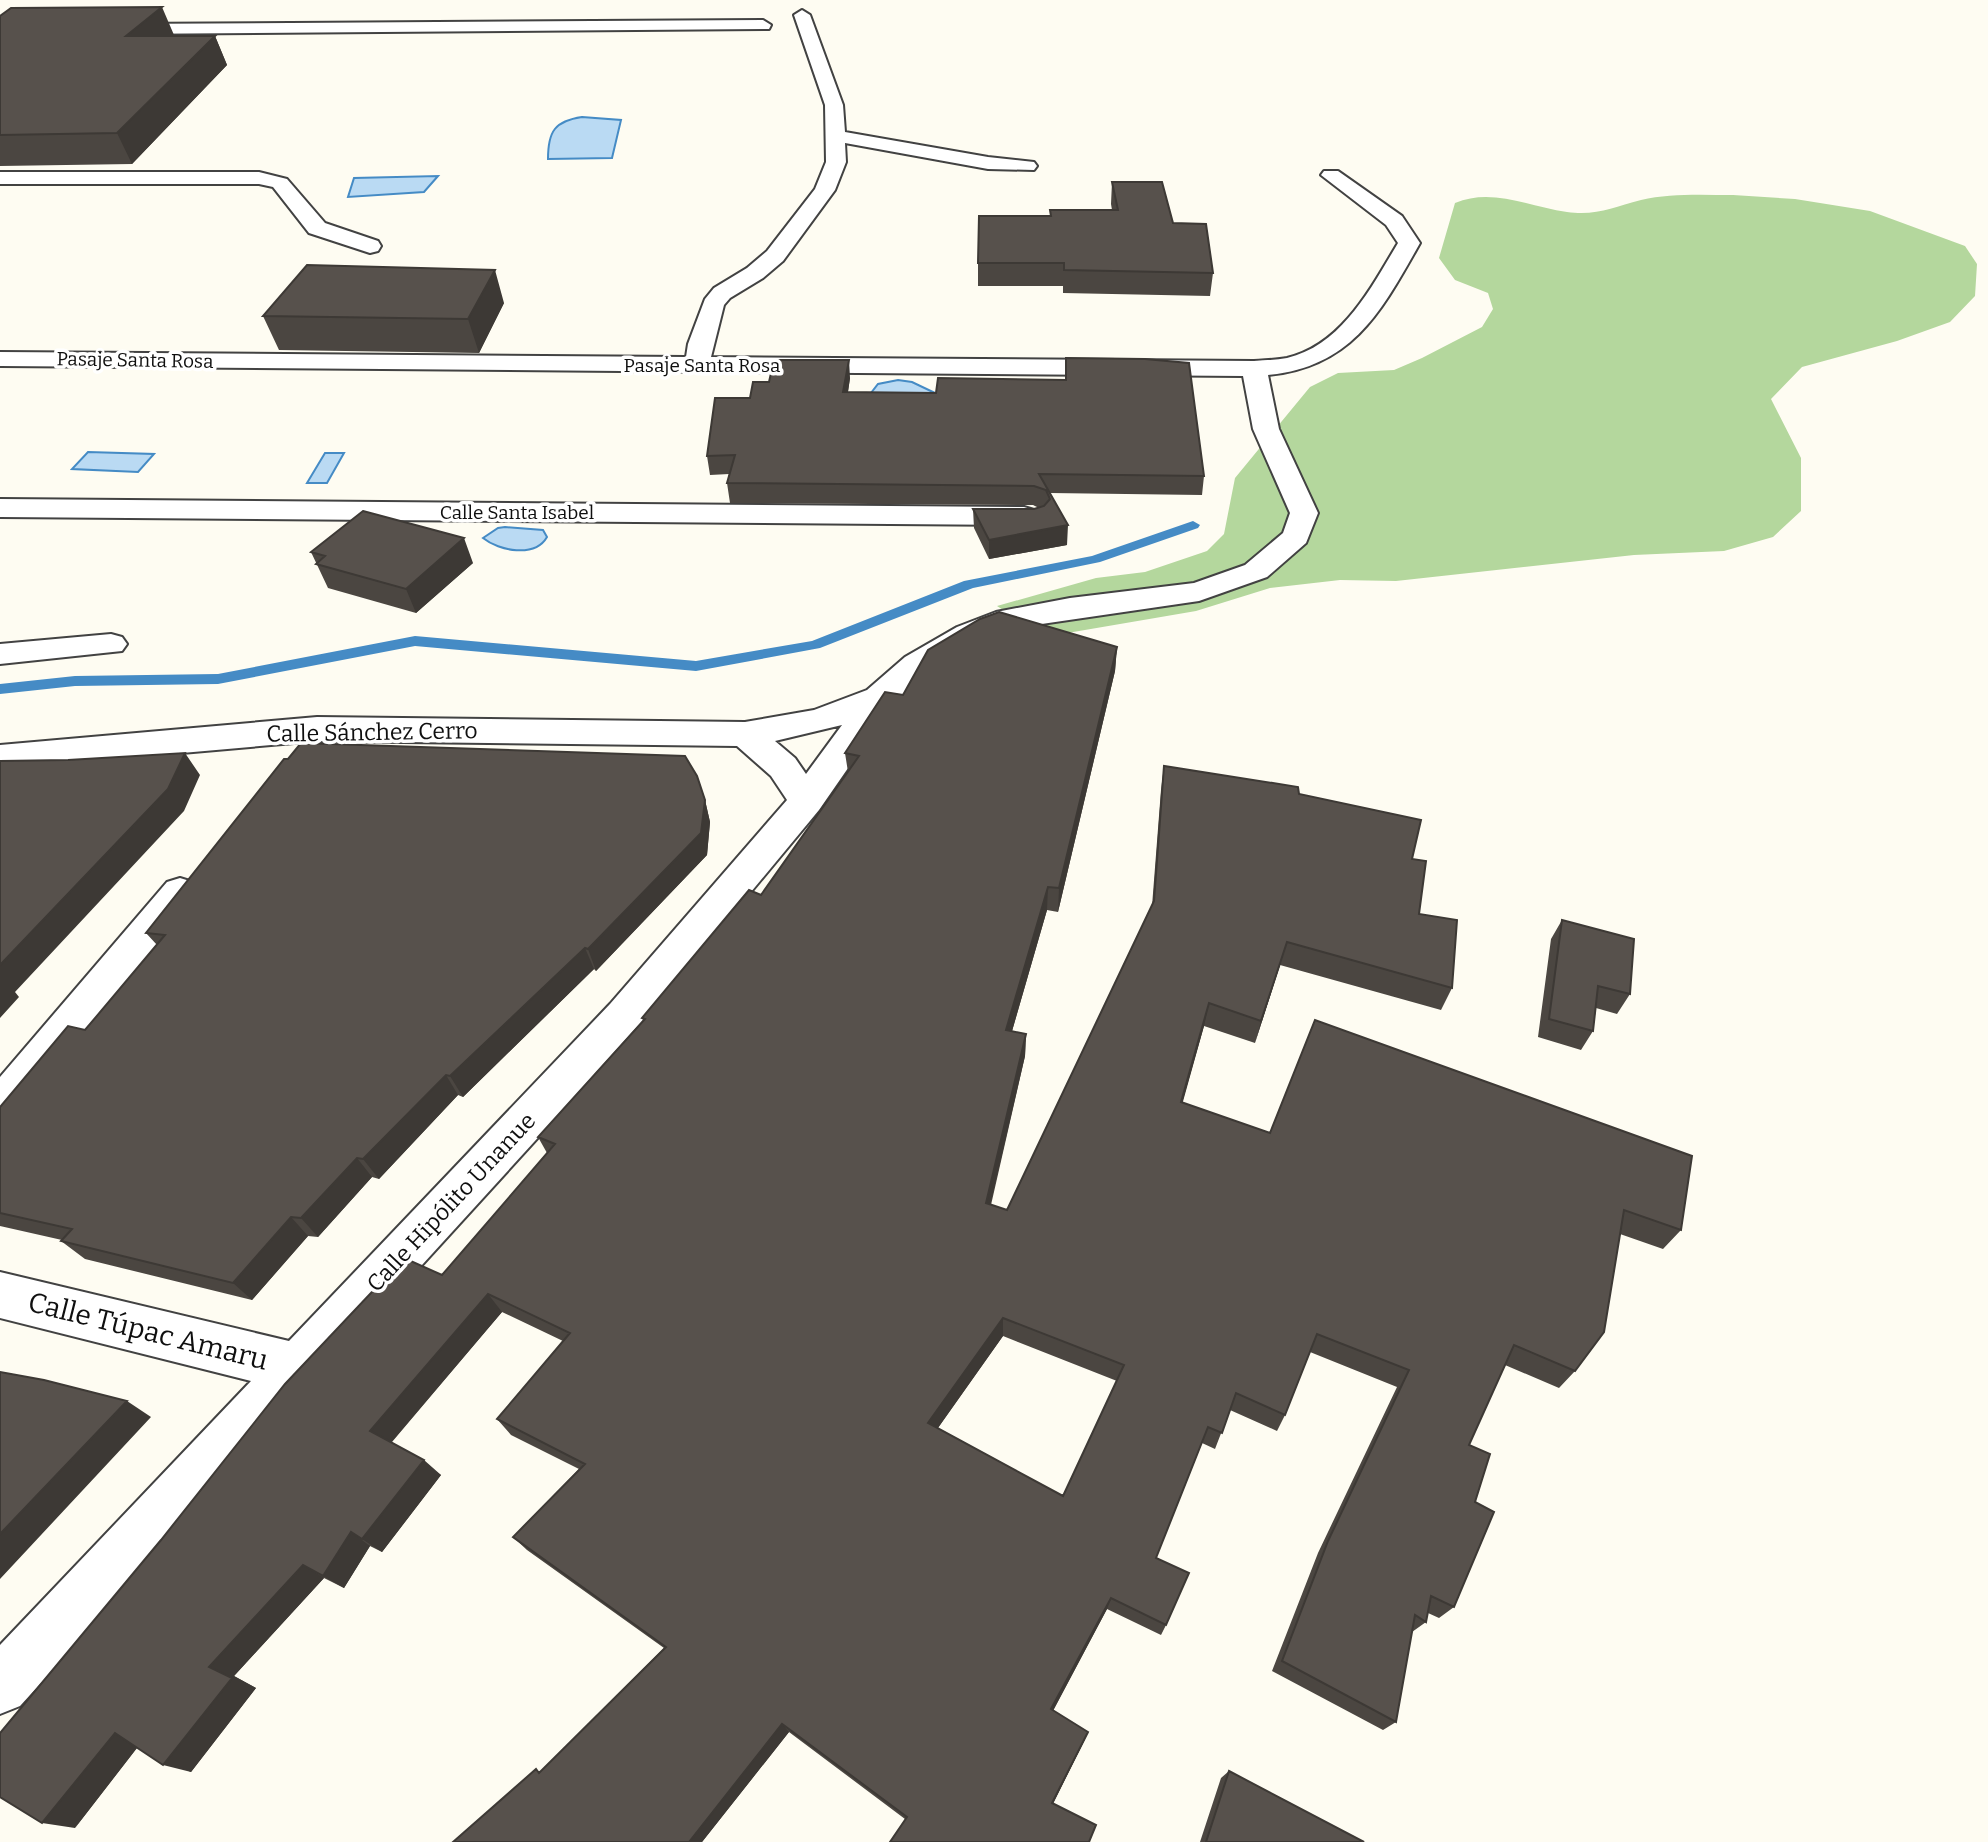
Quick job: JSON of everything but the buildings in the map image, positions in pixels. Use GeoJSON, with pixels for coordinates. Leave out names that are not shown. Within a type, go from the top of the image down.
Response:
{"type":"FeatureCollection","features":[{"type":"Feature","properties":{"kind":"street"},"geometry":{"type":"LineString","coordinates":[[337,29],[365,7]]}},
{"type":"Feature","properties":{"kind":"street"},"geometry":{"type":"LineString","coordinates":[[697,365],[700,344],[713,304],[722,293],[755,273],[775,256],[825,190],[836,162],[834,105],[802,15]]}},
{"type":"Feature","properties":{"kind":"street"},"geometry":{"type":"LineString","coordinates":[[94,29],[763,25]]}},
{"type":"Feature","properties":{"kind":"street"},"geometry":{"type":"LineString","coordinates":[[835,137],[999,164],[1027,166]]}},
{"type":"Feature","properties":{"kind":"street","name":"Pasaje Santa Rosa"},"geometry":{"type":"LineString","coordinates":[[0,359],[1254,369],[1302,361],[1349,335],[1370,310],[1409,243],[1394,221],[1331,175]]}},
{"type":"Feature","properties":{"kind":"street"},"geometry":{"type":"LineString","coordinates":[[0,178],[259,178],[280,183],[317,228],[370,246]]}},
{"type":"Feature","properties":{"kind":"street"},"geometry":{"type":"LineString","coordinates":[[880,698],[916,664],[968,634],[1007,619],[1070,608],[1199,592],[1256,570],[1296,537],[1304,513],[1266,429],[1254,369]]}},
{"type":"Feature","properties":{"kind":"street","name":"Calle Santa Isabel"},"geometry":{"type":"LineString","coordinates":[[0,508],[1033,516]]}},
{"type":"Feature","properties":{"kind":"street"},"geometry":{"type":"LineString","coordinates":[[0,654],[111,644]]}},
{"type":"Feature","properties":{"kind":"street","name":"Calle Sánchez Cerro"},"geometry":{"type":"LineString","coordinates":[[0,757],[317,729],[745,734],[787,729],[827,719],[880,698]]}},
{"type":"Feature","properties":{"kind":"street","name":"Calle Hipólito Unanue"},"geometry":{"type":"LineString","coordinates":[[0,1686],[295,1367],[491,1162],[624,1016],[806,800],[880,698]]}},
{"type":"Feature","properties":{"kind":"street"},"geometry":{"type":"LineString","coordinates":[[281,771],[317,729]]}},
{"type":"Feature","properties":{"kind":"street"},"geometry":{"type":"LineString","coordinates":[[745,734],[783,767],[806,800]]}},
{"type":"Feature","properties":{"kind":"street"},"geometry":{"type":"LineString","coordinates":[[0,1108],[202,866]]}},
{"type":"Feature","properties":{"kind":"street","name":"Calle Túpac Amaru"},"geometry":{"type":"LineString","coordinates":[[0,1295],[295,1367]]}},
{"type":"Feature","properties":{"kind":"green space"},"geometry":{"type":"Polygon","coordinates":[[[1733,195],[1795,199],[1870,211],[1965,246],[1977,264],[1975,296],[1950,322],[1897,341],[1802,367],[1771,399],[1801,458],[1801,511],[1773,537],[1724,551],[1634,555],[1396,581],[1340,580],[1270,588],[1196,611],[1044,637],[997,606],[1096,578],[1145,572],[1207,551],[1224,534],[1235,478],[1310,387],[1338,373],[1394,370],[1482,327],[1493,309],[1488,293],[1455,280],[1439,258],[1455,203],[1497,197],[1553,210],[1587,213],[1663,196],[1733,195]]]}},
{"type":"Feature","properties":{"kind":"water"},"geometry":{"type":"Polygon","coordinates":[[[582,117],[621,120],[612,158],[548,159],[550,141],[555,129],[565,121],[582,117]]]}},
{"type":"Feature","properties":{"kind":"water"},"geometry":{"type":"Polygon","coordinates":[[[438,176],[424,192],[348,197],[354,178],[438,176]]]}},
{"type":"Feature","properties":{"kind":"water"},"geometry":{"type":"Polygon","coordinates":[[[898,380],[912,382],[935,393],[871,393],[878,384],[898,380]]]}},
{"type":"Feature","properties":{"kind":"water"},"geometry":{"type":"Polygon","coordinates":[[[88,452],[154,454],[138,472],[72,469],[88,452]]]}},
{"type":"Feature","properties":{"kind":"water"},"geometry":{"type":"Polygon","coordinates":[[[325,453],[344,453],[327,483],[307,483],[325,453]]]}},
{"type":"Feature","properties":{"kind":"water"},"geometry":{"type":"Polygon","coordinates":[[[498,528],[543,530],[547,537],[541,544],[526,550],[507,549],[483,538],[498,528]]]}},
{"type":"Feature","properties":{"kind":"waterway"},"geometry":{"type":"LineString","coordinates":[[0,689],[75,681],[218,679],[415,641],[696,666],[815,645],[969,584],[1095,559],[1193,525]]}}]}
